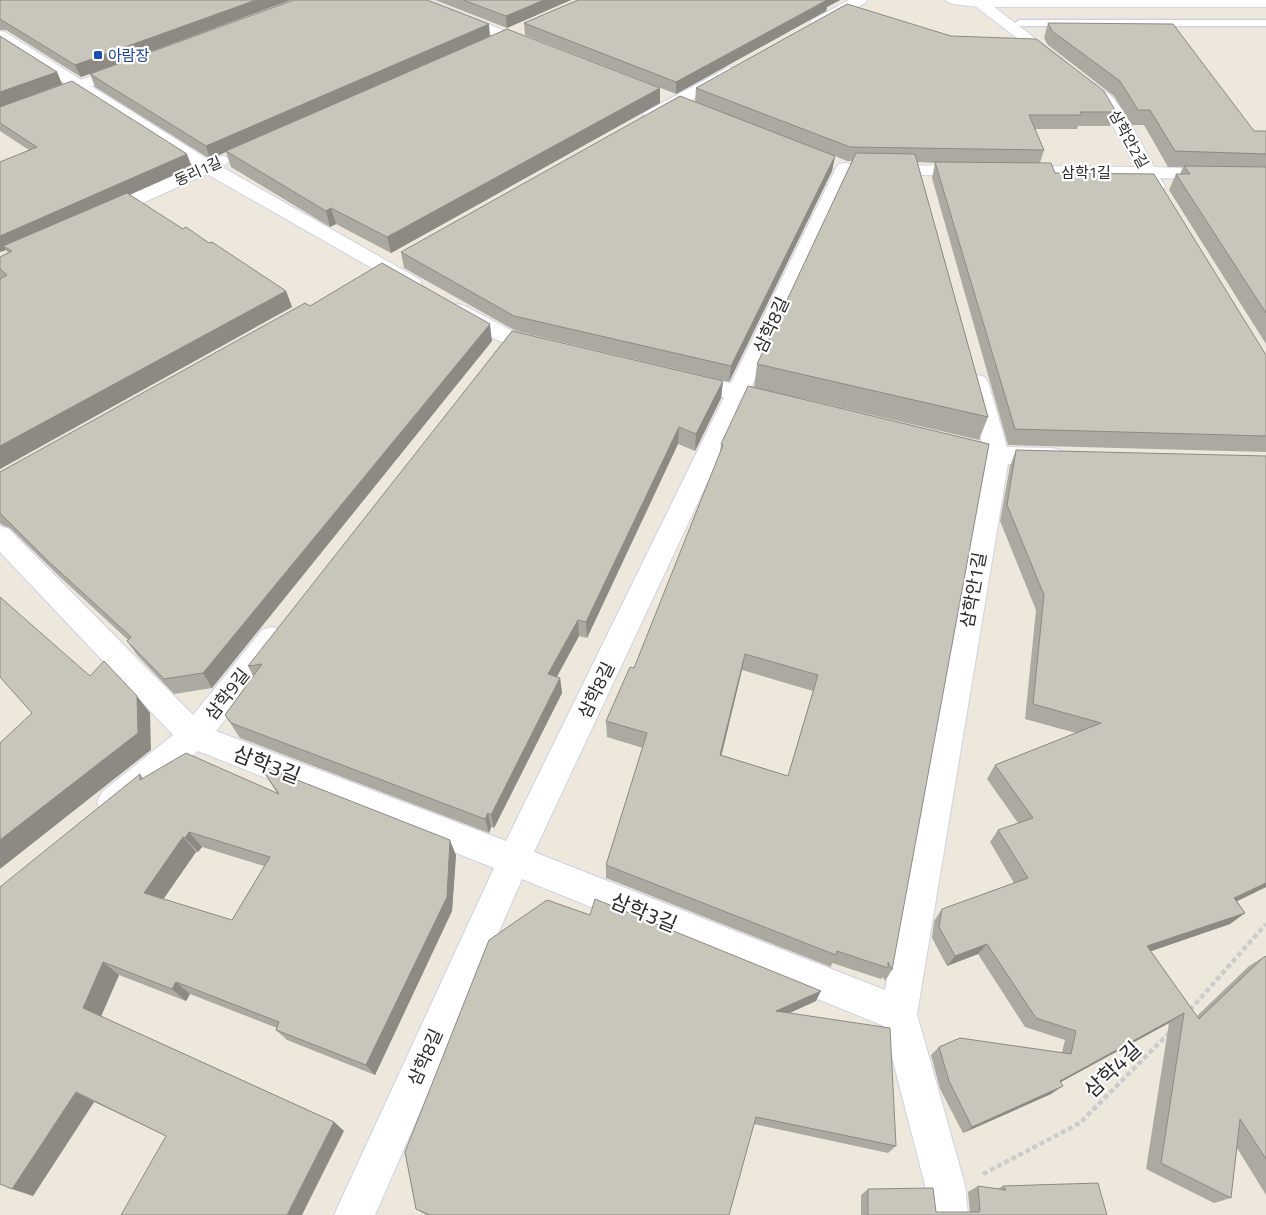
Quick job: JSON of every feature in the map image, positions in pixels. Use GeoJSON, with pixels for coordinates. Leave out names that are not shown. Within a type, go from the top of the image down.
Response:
{"type":"FeatureCollection","features":[{"type":"Feature","properties":{"kind":"street"},"geometry":{"type":"LineString","coordinates":[[417,0],[550,54]]}},
{"type":"Feature","properties":{"kind":"street"},"geometry":{"type":"LineString","coordinates":[[801,32],[860,0]]}},
{"type":"Feature","properties":{"kind":"street"},"geometry":{"type":"LineString","coordinates":[[952,0],[980,3],[1240,1],[1266,3]]}},
{"type":"Feature","properties":{"kind":"street","name":"삼학안2길"},"geometry":{"type":"LineString","coordinates":[[980,3],[1107,100],[1163,197]]}},
{"type":"Feature","properties":{"kind":"street"},"geometry":{"type":"LineString","coordinates":[[488,44],[531,25]]}},
{"type":"Feature","properties":{"kind":"street"},"geometry":{"type":"LineString","coordinates":[[0,34],[208,167],[425,291]]}},
{"type":"Feature","properties":{"kind":"street"},"geometry":{"type":"LineString","coordinates":[[0,115],[145,61]]}},
{"type":"Feature","properties":{"kind":"street"},"geometry":{"type":"LineString","coordinates":[[632,126],[742,65]]}},
{"type":"Feature","properties":{"kind":"street","name":"동리1길"},"geometry":{"type":"LineString","coordinates":[[90,219],[235,155]]}},
{"type":"Feature","properties":{"kind":"street","name":"삼학1길"},"geometry":{"type":"LineString","coordinates":[[836,165],[922,180],[994,171],[1147,172],[1266,176]]}},
{"type":"Feature","properties":{"kind":"street","name":"삼학8길"},"geometry":{"type":"LineString","coordinates":[[354,1215],[514,860],[739,393],[836,165]]}},
{"type":"Feature","properties":{"kind":"street"},"geometry":{"type":"LineString","coordinates":[[367,277],[401,258]]}},
{"type":"Feature","properties":{"kind":"street"},"geometry":{"type":"LineString","coordinates":[[442,300],[508,338],[566,352]]}},
{"type":"Feature","properties":{"kind":"street"},"geometry":{"type":"LineString","coordinates":[[489,362],[508,338]]}},
{"type":"Feature","properties":{"kind":"street","name":"삼학안1길"},"geometry":{"type":"LineString","coordinates":[[900,1014],[997,455],[971,360]]}},
{"type":"Feature","properties":{"kind":"street"},"geometry":{"type":"LineString","coordinates":[[662,375],[806,409]]}},
{"type":"Feature","properties":{"kind":"street"},"geometry":{"type":"LineString","coordinates":[[930,438],[997,455],[1077,457]]}},
{"type":"Feature","properties":{"kind":"street"},"geometry":{"type":"LineString","coordinates":[[0,536],[194,736]]}},
{"type":"Feature","properties":{"kind":"street","name":"삼학9길"},"geometry":{"type":"LineString","coordinates":[[93,817],[194,736],[287,619]]}},
{"type":"Feature","properties":{"kind":"street","name":"삼학3길"},"geometry":{"type":"LineString","coordinates":[[194,736],[514,860],[900,1014]]}},
{"type":"Feature","properties":{"kind":"street"},"geometry":{"type":"LineString","coordinates":[[900,1014],[947,1200]]}},
{"type":"Feature","properties":{"kind":"lane"},"geometry":{"type":"LineString","coordinates":[[1019,23],[1266,23]]}},
{"type":"Feature","properties":{"kind":"path"},"geometry":{"type":"LineString","coordinates":[[1186,1014],[1266,924]]}},
{"type":"Feature","properties":{"kind":"path","name":"삼학4길"},"geometry":{"type":"LineString","coordinates":[[947,1200],[961,1186],[1080,1122],[1173,1029]]}},
{"type":"Feature","properties":{"kind":"building"},"geometry":{"type":"Polygon","coordinates":[[[0,0],[256,0],[75,65],[0,19],[0,0]]]}},
{"type":"Feature","properties":{"kind":"building"},"geometry":{"type":"Polygon","coordinates":[[[294,0],[427,0],[489,24],[206,146],[90,74],[294,0]]]}},
{"type":"Feature","properties":{"kind":"building"},"geometry":{"type":"Polygon","coordinates":[[[463,0],[544,0],[506,16],[463,0]]]}},
{"type":"Feature","properties":{"kind":"building"},"geometry":{"type":"Polygon","coordinates":[[[578,0],[827,0],[676,82],[524,23],[578,0]]]}},
{"type":"Feature","properties":{"kind":"building"},"geometry":{"type":"Polygon","coordinates":[[[847,4],[951,36],[1036,39],[1104,91],[1116,112],[1080,112],[1082,115],[1029,115],[1044,150],[850,147],[696,88],[847,4]]]}},
{"type":"Feature","properties":{"kind":"building"},"geometry":{"type":"Polygon","coordinates":[[[1048,23],[1173,24],[1254,131],[1266,131],[1266,154],[1175,151],[1150,110],[1138,110],[1120,81],[1052,31],[1048,23]]]}},
{"type":"Feature","properties":{"kind":"building"},"geometry":{"type":"Polygon","coordinates":[[[507,29],[660,88],[387,237],[331,208],[326,211],[226,151],[507,29]]]}},
{"type":"Feature","properties":{"kind":"building"},"geometry":{"type":"Polygon","coordinates":[[[0,36],[57,72],[0,92],[0,36]]]}},
{"type":"Feature","properties":{"kind":"building"},"geometry":{"type":"Polygon","coordinates":[[[72,81],[187,154],[0,236],[0,162],[37,147],[0,123],[0,107],[72,81]]]}},
{"type":"Feature","properties":{"kind":"building"},"geometry":{"type":"Polygon","coordinates":[[[680,96],[835,156],[731,366],[514,316],[401,252],[680,96]]]}},
{"type":"Feature","properties":{"kind":"building"},"geometry":{"type":"Polygon","coordinates":[[[856,153],[915,154],[988,417],[757,364],[856,153]]]}},
{"type":"Feature","properties":{"kind":"building"},"geometry":{"type":"Polygon","coordinates":[[[935,162],[1051,163],[1055,173],[1154,174],[1266,355],[1266,436],[1015,429],[935,162]]]}},
{"type":"Feature","properties":{"kind":"building"},"geometry":{"type":"Polygon","coordinates":[[[1184,166],[1266,167],[1266,313],[1176,174],[1190,174],[1184,166]]]}},
{"type":"Feature","properties":{"kind":"building"},"geometry":{"type":"Polygon","coordinates":[[[127,193],[183,229],[186,227],[209,243],[212,242],[286,291],[0,446],[0,279],[7,275],[0,269],[0,257],[12,251],[3,246],[127,193]]]}},
{"type":"Feature","properties":{"kind":"building"},"geometry":{"type":"Polygon","coordinates":[[[382,263],[490,324],[203,673],[164,679],[127,641],[131,637],[47,560],[0,513],[0,472],[305,303],[310,306],[382,263]]]}},
{"type":"Feature","properties":{"kind":"building"},"geometry":{"type":"Polygon","coordinates":[[[512,331],[723,381],[696,434],[679,427],[586,622],[578,620],[548,674],[560,678],[491,815],[488,813],[485,819],[231,723],[225,715],[262,664],[248,666],[512,331]]]}},
{"type":"Feature","properties":{"kind":"building"},"geometry":{"type":"Polygon","coordinates":[[[748,386],[989,444],[892,970],[888,962],[888,968],[837,951],[836,955],[606,865],[647,733],[606,721],[630,667],[634,668],[723,445],[721,444],[748,386]],[[745,654],[720,755],[788,776],[818,675],[745,654]]]}},
{"type":"Feature","properties":{"kind":"building"},"geometry":{"type":"Polygon","coordinates":[[[1016,450],[1266,456],[1266,883],[1234,898],[1245,913],[1147,946],[1199,1019],[1266,957],[1266,1159],[1240,1119],[1231,1198],[1161,1163],[1184,1013],[1060,1081],[1063,1086],[972,1127],[949,1081],[939,1047],[960,1038],[1071,1054],[1076,1031],[1036,1018],[987,944],[955,956],[939,927],[942,909],[1028,878],[998,830],[1033,818],[995,765],[1101,723],[1033,704],[1044,595],[1007,505],[1016,450]]]}},
{"type":"Feature","properties":{"kind":"building"},"geometry":{"type":"Polygon","coordinates":[[[0,597],[90,676],[104,661],[137,696],[138,733],[0,840],[0,743],[32,713],[0,677],[0,597]]]}},
{"type":"Feature","properties":{"kind":"building"},"geometry":{"type":"Polygon","coordinates":[[[186,753],[279,794],[259,765],[450,840],[447,897],[366,1065],[276,1030],[279,1022],[176,982],[172,989],[103,962],[83,1008],[334,1122],[287,1215],[121,1215],[166,1136],[76,1092],[12,1189],[0,1184],[0,887],[140,774],[140,780],[186,753]],[[189,832],[185,838],[183,837],[144,893],[232,920],[270,857],[189,832]]]}},
{"type":"Feature","properties":{"kind":"building"},"geometry":{"type":"Polygon","coordinates":[[[595,899],[821,991],[776,1011],[890,1028],[896,1146],[756,1117],[729,1215],[430,1215],[416,1209],[405,1152],[489,940],[547,900],[590,915],[595,899]]]}},
{"type":"Feature","properties":{"kind":"building"},"geometry":{"type":"Polygon","coordinates":[[[1098,1183],[1107,1215],[868,1215],[868,1189],[933,1188],[936,1212],[979,1212],[978,1186],[1006,1190],[1003,1186],[1098,1183]]]}},
{"type":"Feature","properties":{"kind":"place","name":"아람장"},"geometry":{"type":"Point","coordinates":[98,55]}}]}
